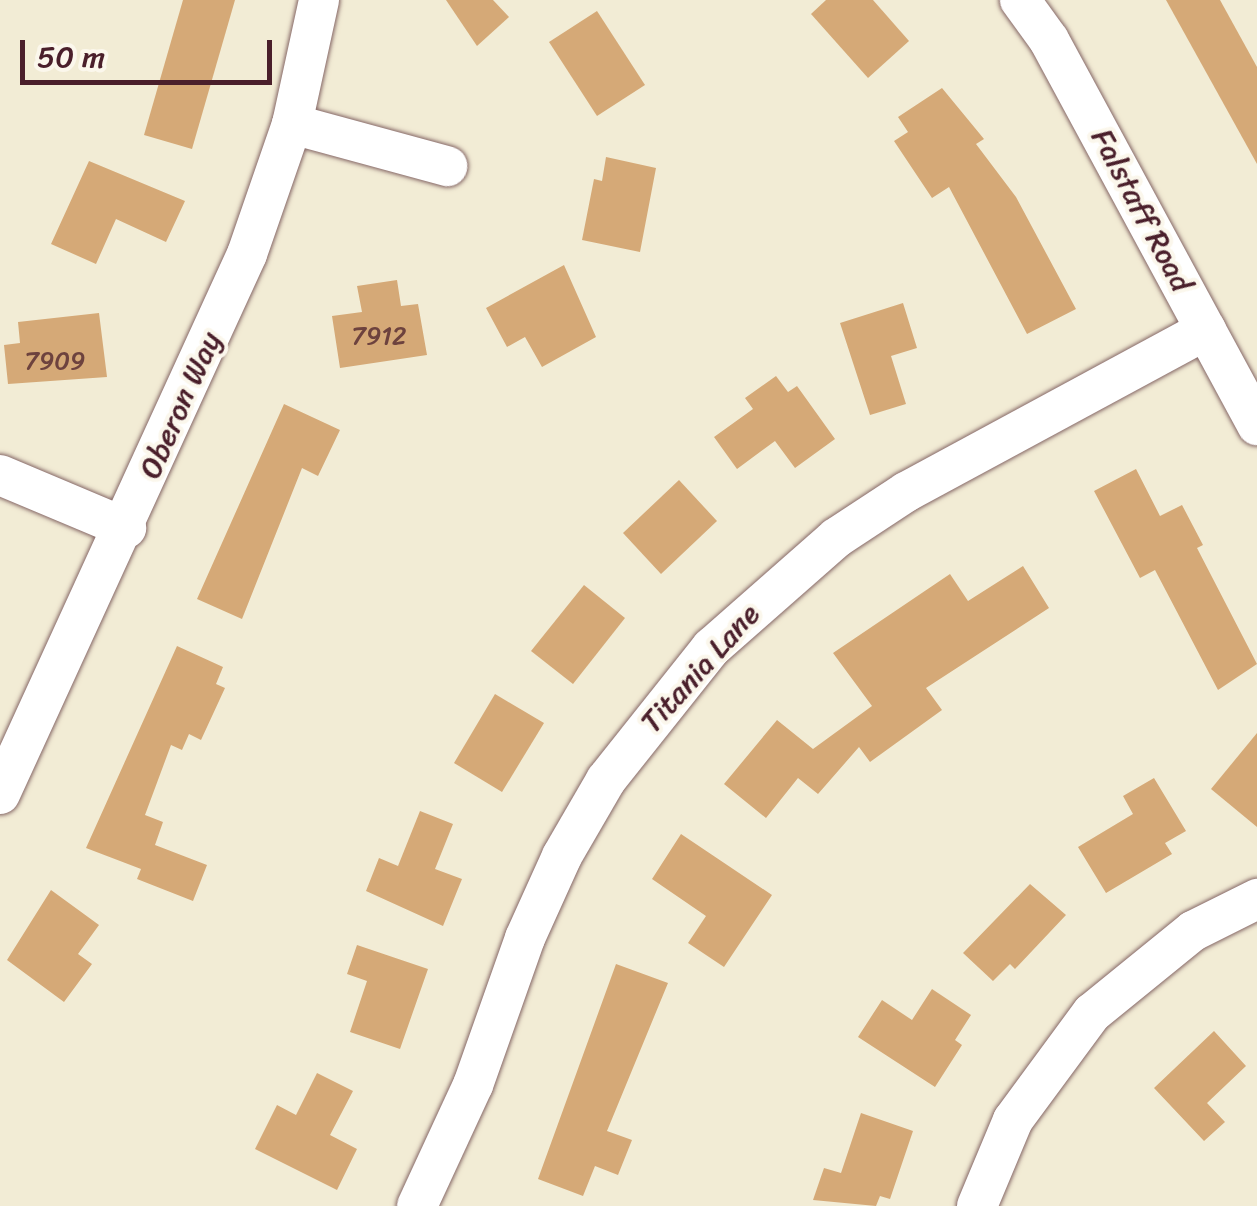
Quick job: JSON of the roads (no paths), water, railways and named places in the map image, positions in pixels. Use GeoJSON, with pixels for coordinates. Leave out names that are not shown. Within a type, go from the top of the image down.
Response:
{"type":"FeatureCollection","features":[{"type":"Feature","properties":{"kind":"street","name":"Oberon Way"},"geometry":{"type":"LineString","coordinates":[[0,794],[126,528],[247,254],[292,124],[318,0]]}},
{"type":"Feature","properties":{"kind":"street","name":"Falstaff Road"},"geometry":{"type":"LineString","coordinates":[[1020,0],[1049,40],[1257,425]]}},
{"type":"Feature","properties":{"kind":"street"},"geometry":{"type":"LineString","coordinates":[[292,124],[447,166]]}},
{"type":"Feature","properties":{"kind":"street","name":"Titania Lane"},"geometry":{"type":"LineString","coordinates":[[417,1206],[473,1085],[525,938],[562,856],[616,767],[711,648],[822,549],[906,492],[1206,330]]}},
{"type":"Feature","properties":{"kind":"street"},"geometry":{"type":"LineString","coordinates":[[0,476],[126,528]]}},
{"type":"Feature","properties":{"kind":"street"},"geometry":{"type":"LineString","coordinates":[[977,1206],[1013,1120],[1092,1013],[1180,941],[1257,899]]}}]}
